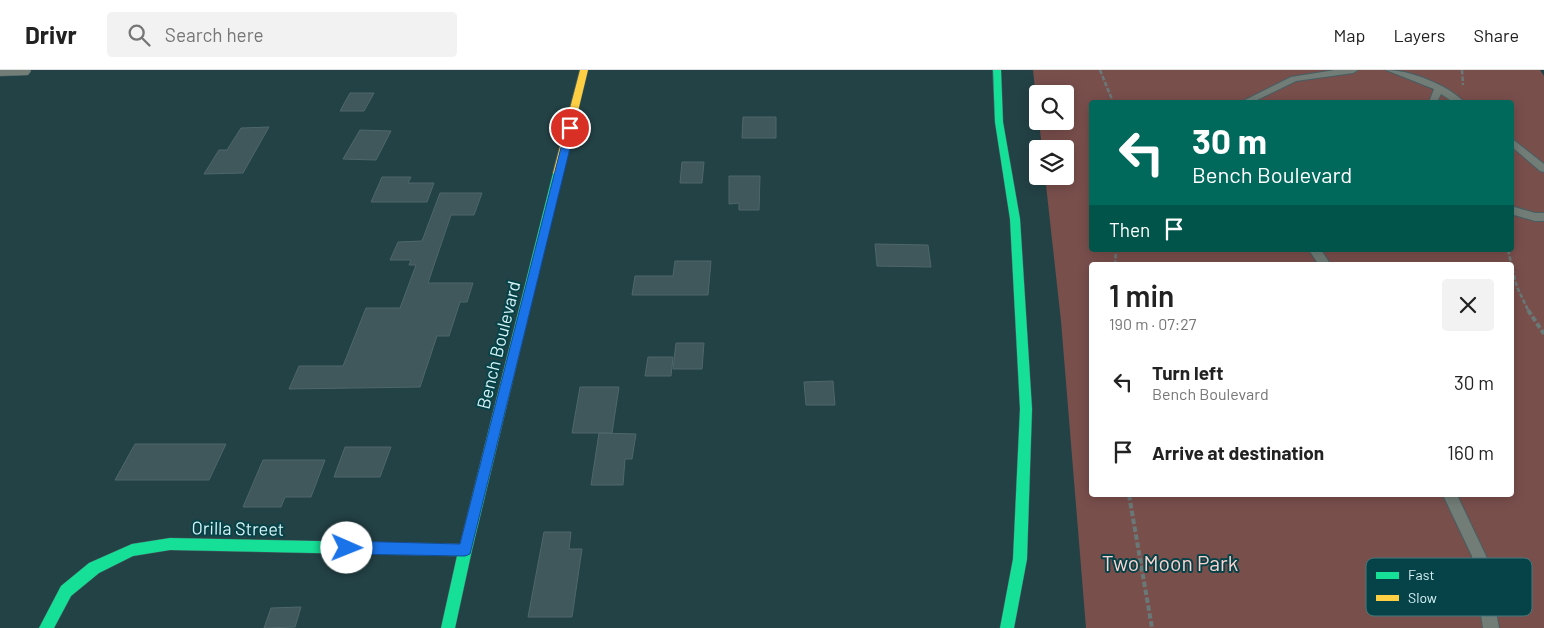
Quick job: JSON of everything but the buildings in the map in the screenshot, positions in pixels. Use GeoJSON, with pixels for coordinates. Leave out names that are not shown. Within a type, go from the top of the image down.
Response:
{"type":"FeatureCollection","features":[{"type":"Feature","properties":{"kind":"street","name":"Bench Boulevard"},"geometry":{"type":"LineString","coordinates":[[448,628],[465,550],[584,70]]}},
{"type":"Feature","properties":{"kind":"street"},"geometry":{"type":"LineString","coordinates":[[997,70],[999,122],[1015,218],[1026,409],[1020,559],[1007,628]]}},
{"type":"Feature","properties":{"kind":"street"},"geometry":{"type":"LineString","coordinates":[[0,71],[22,71]]}},
{"type":"Feature","properties":{"kind":"street","name":"Orilla Street"},"geometry":{"type":"LineString","coordinates":[[46,628],[66,591],[94,568],[132,550],[170,544],[465,550]]}},
{"type":"Feature","properties":{"kind":"lane"},"geometry":{"type":"LineString","coordinates":[[1250,100],[1294,79],[1353,70]]}},
{"type":"Feature","properties":{"kind":"lane"},"geometry":{"type":"LineString","coordinates":[[1391,70],[1438,88],[1456,100]]}},
{"type":"Feature","properties":{"kind":"lane"},"geometry":{"type":"LineString","coordinates":[[1434,100],[1438,88]]}},
{"type":"Feature","properties":{"kind":"lane"},"geometry":{"type":"LineString","coordinates":[[1514,144],[1544,169]]}},
{"type":"Feature","properties":{"kind":"lane"},"geometry":{"type":"LineString","coordinates":[[1514,211],[1535,217],[1544,217]]}},
{"type":"Feature","properties":{"kind":"lane"},"geometry":{"type":"LineString","coordinates":[[1451,497],[1480,558]]}},
{"type":"Feature","properties":{"kind":"path"},"geometry":{"type":"LineString","coordinates":[[1100,70],[1112,100]]}},
{"type":"Feature","properties":{"kind":"path"},"geometry":{"type":"LineString","coordinates":[[1514,280],[1525,306],[1540,325],[1544,334]]}},
{"type":"Feature","properties":{"kind":"path"},"geometry":{"type":"LineString","coordinates":[[1129,497],[1152,628]]}},
{"type":"Feature","properties":{"kind":"green space","name":"Two Moon Park"},"geometry":{"type":"Polygon","coordinates":[[[1033,70],[1540,70],[1544,76],[1544,628],[1086,628],[1061,321],[1046,185],[1074,185],[1074,140],[1041,140],[1040,130],[1074,130],[1074,85],[1035,85],[1033,70]]]}},
{"type":"Feature","properties":{"kind":"traffic: fast"},"geometry":{"type":"LineString","coordinates":[[997,70],[999,122],[1015,219],[1026,409],[1020,559],[1007,628]]}},
{"type":"Feature","properties":{"kind":"traffic: fast"},"geometry":{"type":"LineString","coordinates":[[448,628],[465,550],[558,173]]}},
{"type":"Feature","properties":{"kind":"traffic: fast"},"geometry":{"type":"LineString","coordinates":[[46,628],[66,591],[94,568],[132,550],[170,544],[465,550]]}},
{"type":"Feature","properties":{"kind":"traffic: slow"},"geometry":{"type":"LineString","coordinates":[[558,173],[584,70]]}},
{"type":"Feature","properties":{"kind":"route"},"geometry":{"type":"LineString","coordinates":[[347,548],[465,550],[570,128]]}}]}
